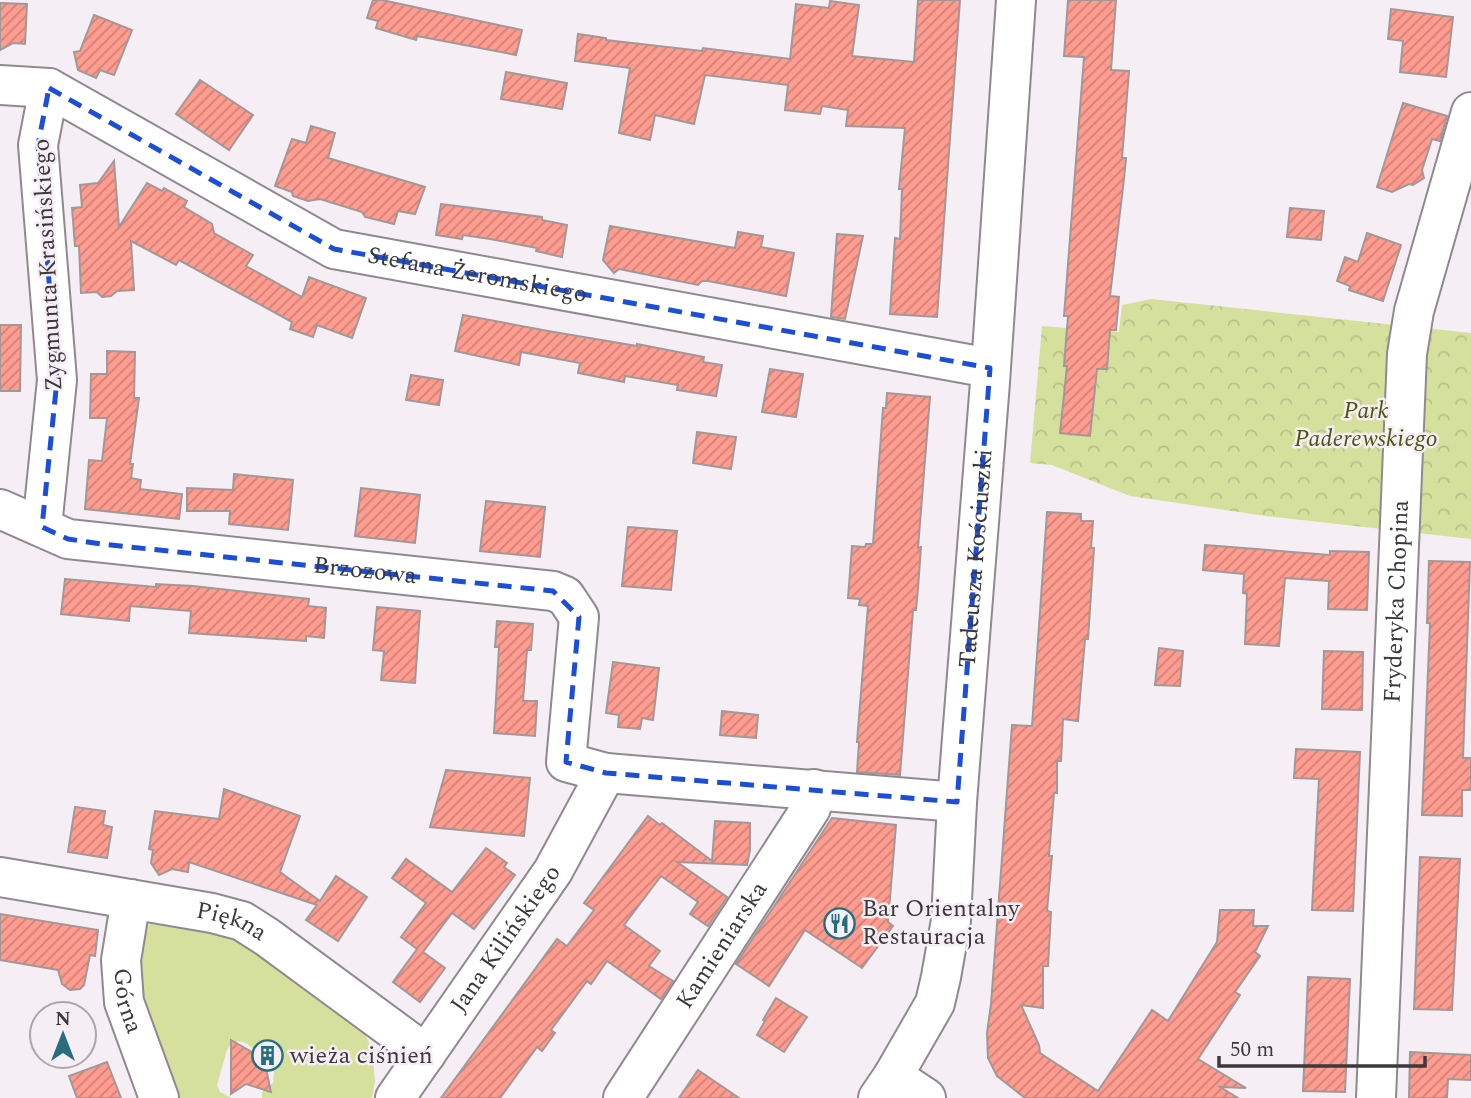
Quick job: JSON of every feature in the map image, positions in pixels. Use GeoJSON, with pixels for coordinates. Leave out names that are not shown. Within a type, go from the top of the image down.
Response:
{"type":"FeatureCollection","features":[{"type":"Feature","properties":{"kind":"street","name":"Tadeusza Kościuszki"},"geometry":{"type":"LineString","coordinates":[[886,1087],[934,1003],[942,977],[951,920],[957,802],[1016,0]]}},
{"type":"Feature","properties":{"kind":"street","name":"Stefana Żeromskiego"},"geometry":{"type":"LineString","coordinates":[[0,85],[49,88],[334,249],[990,368]]}},
{"type":"Feature","properties":{"kind":"street","name":"Zygmunta Krasińskiego"},"geometry":{"type":"LineString","coordinates":[[42,527],[57,380],[38,145],[49,88]]}},
{"type":"Feature","properties":{"kind":"street","name":"Fryderyka Chopina"},"geometry":{"type":"LineString","coordinates":[[1376,1098],[1408,354],[1415,311],[1471,112]]}},
{"type":"Feature","properties":{"kind":"street","name":"Brzozowa"},"geometry":{"type":"LineString","coordinates":[[0,509],[68,540],[553,591],[565,596],[579,617],[566,762],[606,773]]}},
{"type":"Feature","properties":{"kind":"street"},"geometry":{"type":"LineString","coordinates":[[606,773],[957,802]]}},
{"type":"Feature","properties":{"kind":"street","name":"Jana Kilińskiego"},"geometry":{"type":"LineString","coordinates":[[395,1098],[553,871],[606,773]]}},
{"type":"Feature","properties":{"kind":"street","name":"Kamieniarska"},"geometry":{"type":"LineString","coordinates":[[623,1098],[811,808],[814,789]]}},
{"type":"Feature","properties":{"kind":"street","name":"Piękna"},"geometry":{"type":"LineString","coordinates":[[0,877],[212,913],[242,921],[426,1054]]}},
{"type":"Feature","properties":{"kind":"street","name":"Górna"},"geometry":{"type":"LineString","coordinates":[[131,899],[121,960],[124,1002],[159,1098]]}},
{"type":"Feature","properties":{"kind":"street"},"geometry":{"type":"LineString","coordinates":[[886,1087],[926,1098]]}},
{"type":"Feature","properties":{"kind":"highlighted area"},"geometry":{"type":"Polygon","coordinates":[[[49,88],[334,249],[990,368],[957,802],[606,773],[566,762],[579,617],[553,591],[101,544],[68,539],[42,527],[57,380],[38,145],[49,88]]]}},
{"type":"Feature","properties":{"kind":"green space","name":"Park Paderewskiego"},"geometry":{"type":"Polygon","coordinates":[[[1151,299],[1471,333],[1471,539],[1266,516],[1130,496],[1052,465],[1030,463],[1042,326],[1119,332],[1122,305],[1151,299]]]}},
{"type":"Feature","properties":{"kind":"green space"},"geometry":{"type":"Polygon","coordinates":[[[150,924],[223,935],[236,940],[361,1026],[372,1049],[375,1081],[372,1098],[262,1098],[262,1092],[273,1083],[274,1072],[259,1054],[246,1043],[239,1041],[227,1050],[217,1085],[220,1092],[232,1098],[173,1098],[138,998],[136,974],[144,930],[150,924]]]}},
{"type":"Feature","properties":{"kind":"building"},"geometry":{"type":"Polygon","coordinates":[[[373,0],[522,30],[516,55],[417,36],[416,40],[376,28],[378,21],[367,18],[373,0]]]}},
{"type":"Feature","properties":{"kind":"building"},"geometry":{"type":"Polygon","coordinates":[[[918,0],[960,0],[937,317],[890,314],[895,238],[900,239],[902,189],[899,189],[905,128],[846,126],[848,110],[822,106],[820,114],[785,110],[788,85],[705,75],[694,124],[655,115],[650,140],[619,133],[630,68],[575,61],[578,34],[606,40],[790,59],[796,4],[829,8],[830,1],[859,5],[852,56],[914,62],[918,0]]]}},
{"type":"Feature","properties":{"kind":"building"},"geometry":{"type":"Polygon","coordinates":[[[1068,0],[1116,0],[1111,70],[1129,71],[1122,158],[1126,158],[1110,296],[1119,297],[1116,330],[1110,330],[1107,369],[1097,369],[1090,436],[1060,433],[1067,366],[1064,366],[1068,316],[1064,316],[1084,57],[1064,56],[1068,0]]]}},
{"type":"Feature","properties":{"kind":"building"},"geometry":{"type":"Polygon","coordinates":[[[0,3],[27,4],[25,44],[13,43],[0,50],[0,3]]]}},
{"type":"Feature","properties":{"kind":"building"},"geometry":{"type":"Polygon","coordinates":[[[1391,9],[1453,17],[1446,77],[1400,72],[1403,41],[1388,39],[1391,9]]]}},
{"type":"Feature","properties":{"kind":"building"},"geometry":{"type":"Polygon","coordinates":[[[94,15],[132,30],[114,75],[100,70],[96,78],[78,70],[74,52],[80,51],[94,15]]]}},
{"type":"Feature","properties":{"kind":"building"},"geometry":{"type":"Polygon","coordinates":[[[506,72],[567,83],[562,109],[501,99],[506,72]]]}},
{"type":"Feature","properties":{"kind":"building"},"geometry":{"type":"Polygon","coordinates":[[[200,80],[253,115],[229,150],[176,114],[200,80]]]}},
{"type":"Feature","properties":{"kind":"building"},"geometry":{"type":"Polygon","coordinates":[[[1403,103],[1447,116],[1440,141],[1432,139],[1422,170],[1424,178],[1392,192],[1377,187],[1403,103]]]}},
{"type":"Feature","properties":{"kind":"building"},"geometry":{"type":"Polygon","coordinates":[[[311,126],[335,133],[328,158],[425,187],[415,214],[398,211],[394,224],[365,217],[362,212],[320,199],[308,201],[275,186],[292,139],[306,143],[311,126]]]}},
{"type":"Feature","properties":{"kind":"building"},"geometry":{"type":"Polygon","coordinates":[[[114,161],[119,227],[147,183],[162,191],[164,188],[187,201],[184,207],[212,224],[214,233],[253,255],[246,266],[302,297],[309,277],[366,298],[352,338],[317,325],[313,337],[290,329],[292,322],[179,260],[176,265],[131,241],[134,290],[117,291],[111,296],[102,297],[97,292],[81,293],[79,246],[75,246],[72,208],[82,207],[80,185],[98,183],[114,161]]]}},
{"type":"Feature","properties":{"kind":"building"},"geometry":{"type":"Polygon","coordinates":[[[441,204],[542,217],[542,220],[567,225],[562,257],[536,251],[537,248],[490,239],[436,235],[441,204]]]}},
{"type":"Feature","properties":{"kind":"building"},"geometry":{"type":"Polygon","coordinates":[[[1290,208],[1324,211],[1321,240],[1287,237],[1290,208]]]}},
{"type":"Feature","properties":{"kind":"building"},"geometry":{"type":"Polygon","coordinates":[[[610,226],[735,248],[738,232],[763,236],[761,247],[794,253],[786,296],[708,281],[702,281],[698,285],[619,269],[614,273],[603,260],[610,226]]]}},
{"type":"Feature","properties":{"kind":"building"},"geometry":{"type":"Polygon","coordinates":[[[1367,233],[1401,245],[1383,301],[1349,290],[1350,286],[1337,281],[1345,257],[1358,262],[1367,233]]]}},
{"type":"Feature","properties":{"kind":"building"},"geometry":{"type":"Polygon","coordinates":[[[837,234],[863,236],[845,319],[831,317],[837,234]]]}},
{"type":"Feature","properties":{"kind":"building"},"geometry":{"type":"Polygon","coordinates":[[[463,315],[704,357],[703,362],[722,365],[716,396],[677,390],[678,385],[625,376],[624,382],[578,373],[580,363],[521,352],[519,365],[455,351],[463,315]]]}},
{"type":"Feature","properties":{"kind":"building"},"geometry":{"type":"Polygon","coordinates":[[[0,325],[21,325],[20,391],[0,391],[0,325]]]}},
{"type":"Feature","properties":{"kind":"building"},"geometry":{"type":"Polygon","coordinates":[[[107,351],[135,352],[134,398],[139,398],[130,464],[133,464],[131,478],[141,480],[140,489],[182,494],[179,519],[85,509],[89,460],[102,461],[107,418],[90,418],[91,374],[107,374],[107,351]]]}},
{"type":"Feature","properties":{"kind":"building"},"geometry":{"type":"Polygon","coordinates":[[[770,369],[803,374],[796,417],[762,412],[770,369]]]}},
{"type":"Feature","properties":{"kind":"building"},"geometry":{"type":"Polygon","coordinates":[[[411,375],[443,380],[439,405],[406,400],[411,375]]]}},
{"type":"Feature","properties":{"kind":"building"},"geometry":{"type":"Polygon","coordinates":[[[887,393],[930,397],[918,548],[921,547],[918,588],[916,610],[913,610],[900,775],[857,772],[868,606],[859,605],[860,599],[848,598],[852,546],[865,547],[866,544],[873,544],[883,408],[886,408],[887,393]]]}},
{"type":"Feature","properties":{"kind":"building"},"geometry":{"type":"Polygon","coordinates":[[[697,432],[736,437],[731,469],[693,463],[697,432]]]}},
{"type":"Feature","properties":{"kind":"building"},"geometry":{"type":"Polygon","coordinates":[[[234,474],[293,480],[288,530],[229,524],[230,511],[187,511],[187,488],[233,490],[234,474]]]}},
{"type":"Feature","properties":{"kind":"building"},"geometry":{"type":"Polygon","coordinates":[[[361,488],[420,495],[415,543],[355,536],[361,488]]]}},
{"type":"Feature","properties":{"kind":"building"},"geometry":{"type":"Polygon","coordinates":[[[486,501],[545,507],[540,557],[480,551],[486,501]]]}},
{"type":"Feature","properties":{"kind":"building"},"geometry":{"type":"Polygon","coordinates":[[[1047,512],[1081,514],[1081,521],[1093,521],[1091,548],[1094,548],[1088,639],[1085,639],[1078,721],[1063,719],[1061,761],[1057,761],[1057,793],[1054,793],[1049,856],[1052,856],[1047,911],[1051,912],[1048,966],[1043,966],[1043,1008],[1021,1005],[1040,1053],[1098,1091],[1152,1010],[1168,1021],[1217,942],[1220,910],[1254,910],[1253,926],[1268,926],[1255,952],[1260,956],[1235,992],[1240,995],[1198,1059],[1246,1088],[1220,1087],[1238,1098],[1025,1098],[997,1076],[988,1058],[987,1033],[1012,725],[1032,726],[1047,512]]]}},
{"type":"Feature","properties":{"kind":"building"},"geometry":{"type":"Polygon","coordinates":[[[628,527],[677,531],[671,590],[622,586],[628,527]]]}},
{"type":"Feature","properties":{"kind":"building"},"geometry":{"type":"Polygon","coordinates":[[[1205,545],[1330,555],[1330,551],[1369,552],[1367,610],[1328,609],[1329,581],[1285,578],[1279,646],[1245,644],[1247,594],[1243,593],[1244,574],[1203,570],[1205,545]]]}},
{"type":"Feature","properties":{"kind":"building"},"geometry":{"type":"Polygon","coordinates":[[[1429,561],[1470,562],[1463,758],[1471,758],[1471,790],[1462,790],[1462,816],[1422,815],[1430,623],[1427,623],[1429,561]]]}},
{"type":"Feature","properties":{"kind":"building"},"geometry":{"type":"Polygon","coordinates":[[[65,579],[156,587],[156,584],[193,586],[309,599],[308,606],[326,608],[324,638],[306,636],[306,641],[189,633],[191,611],[130,606],[129,621],[61,614],[65,579]]]}},
{"type":"Feature","properties":{"kind":"building"},"geometry":{"type":"Polygon","coordinates":[[[377,607],[420,611],[415,683],[381,680],[384,651],[373,650],[377,607]]]}},
{"type":"Feature","properties":{"kind":"building"},"geometry":{"type":"Polygon","coordinates":[[[497,621],[533,624],[531,650],[527,650],[523,701],[537,701],[535,736],[494,733],[499,647],[495,647],[497,621]]]}},
{"type":"Feature","properties":{"kind":"building"},"geometry":{"type":"Polygon","coordinates":[[[1159,648],[1183,651],[1180,686],[1155,685],[1159,648]]]}},
{"type":"Feature","properties":{"kind":"building"},"geometry":{"type":"Polygon","coordinates":[[[1324,651],[1363,652],[1362,710],[1322,709],[1324,651]]]}},
{"type":"Feature","properties":{"kind":"building"},"geometry":{"type":"Polygon","coordinates":[[[613,662],[659,668],[653,720],[642,718],[640,729],[618,727],[619,715],[606,713],[613,662]]]}},
{"type":"Feature","properties":{"kind":"building"},"geometry":{"type":"Polygon","coordinates":[[[722,711],[758,715],[756,738],[720,735],[722,711]]]}},
{"type":"Feature","properties":{"kind":"building"},"geometry":{"type":"Polygon","coordinates":[[[1296,749],[1360,752],[1353,911],[1312,910],[1319,779],[1294,778],[1296,749]]]}},
{"type":"Feature","properties":{"kind":"building"},"geometry":{"type":"Polygon","coordinates":[[[446,770],[530,778],[524,836],[430,827],[446,770]]]}},
{"type":"Feature","properties":{"kind":"building"},"geometry":{"type":"Polygon","coordinates":[[[224,789],[300,816],[280,872],[320,901],[336,876],[367,897],[338,941],[306,920],[317,905],[189,862],[188,872],[172,869],[159,875],[151,863],[153,850],[149,849],[155,811],[219,819],[224,789]]]}},
{"type":"Feature","properties":{"kind":"building"},"geometry":{"type":"Polygon","coordinates":[[[75,807],[105,811],[103,825],[112,827],[107,858],[68,852],[75,807]]]}},
{"type":"Feature","properties":{"kind":"building"},"geometry":{"type":"Polygon","coordinates":[[[648,816],[660,825],[662,823],[712,861],[715,821],[750,823],[747,865],[677,862],[727,897],[708,926],[690,914],[698,902],[661,876],[624,925],[660,951],[649,966],[673,981],[661,999],[607,961],[591,984],[587,981],[551,1030],[555,1033],[542,1051],[537,1047],[500,1098],[441,1098],[557,939],[567,946],[594,910],[584,903],[648,816]]]}},
{"type":"Feature","properties":{"kind":"building"},"geometry":{"type":"Polygon","coordinates":[[[832,818],[896,825],[888,922],[893,926],[862,968],[805,930],[769,986],[736,964],[832,818]]]}},
{"type":"Feature","properties":{"kind":"building"},"geometry":{"type":"Polygon","coordinates":[[[486,848],[507,863],[504,867],[515,875],[474,929],[452,913],[423,952],[445,968],[420,1002],[393,982],[417,949],[401,937],[426,903],[392,878],[406,859],[452,892],[486,848]]]}},
{"type":"Feature","properties":{"kind":"building"},"geometry":{"type":"Polygon","coordinates":[[[1420,857],[1460,859],[1452,1010],[1414,1009],[1420,857]]]}},
{"type":"Feature","properties":{"kind":"building"},"geometry":{"type":"Polygon","coordinates":[[[0,914],[98,930],[95,956],[90,955],[84,985],[80,989],[70,990],[62,984],[58,970],[0,960],[0,914]]]}},
{"type":"Feature","properties":{"kind":"building"},"geometry":{"type":"Polygon","coordinates":[[[1308,977],[1350,979],[1345,1092],[1303,1091],[1308,977]]]}},
{"type":"Feature","properties":{"kind":"building"},"geometry":{"type":"Polygon","coordinates":[[[776,998],[807,1017],[784,1052],[757,1035],[776,998]]]}},
{"type":"Feature","properties":{"kind":"building"},"geometry":{"type":"Polygon","coordinates":[[[231,1040],[264,1059],[271,1092],[246,1084],[231,1094],[231,1040]]]}},
{"type":"Feature","properties":{"kind":"building"},"geometry":{"type":"Polygon","coordinates":[[[1410,1052],[1471,1055],[1471,1080],[1448,1079],[1447,1098],[1409,1098],[1410,1052]]]}},
{"type":"Feature","properties":{"kind":"building"},"geometry":{"type":"Polygon","coordinates":[[[107,1062],[121,1098],[77,1098],[69,1076],[85,1070],[98,1070],[98,1065],[107,1062]]]}},
{"type":"Feature","properties":{"kind":"building"},"geometry":{"type":"Polygon","coordinates":[[[698,1070],[739,1098],[679,1098],[698,1070]]]}},
{"type":"Feature","properties":{"kind":"place","name":"Bar Orientalny Restauracja"},"geometry":{"type":"Point","coordinates":[839,923]}},
{"type":"Feature","properties":{"kind":"place","name":"wieża ciśnień"},"geometry":{"type":"Point","coordinates":[267,1056]}}]}
